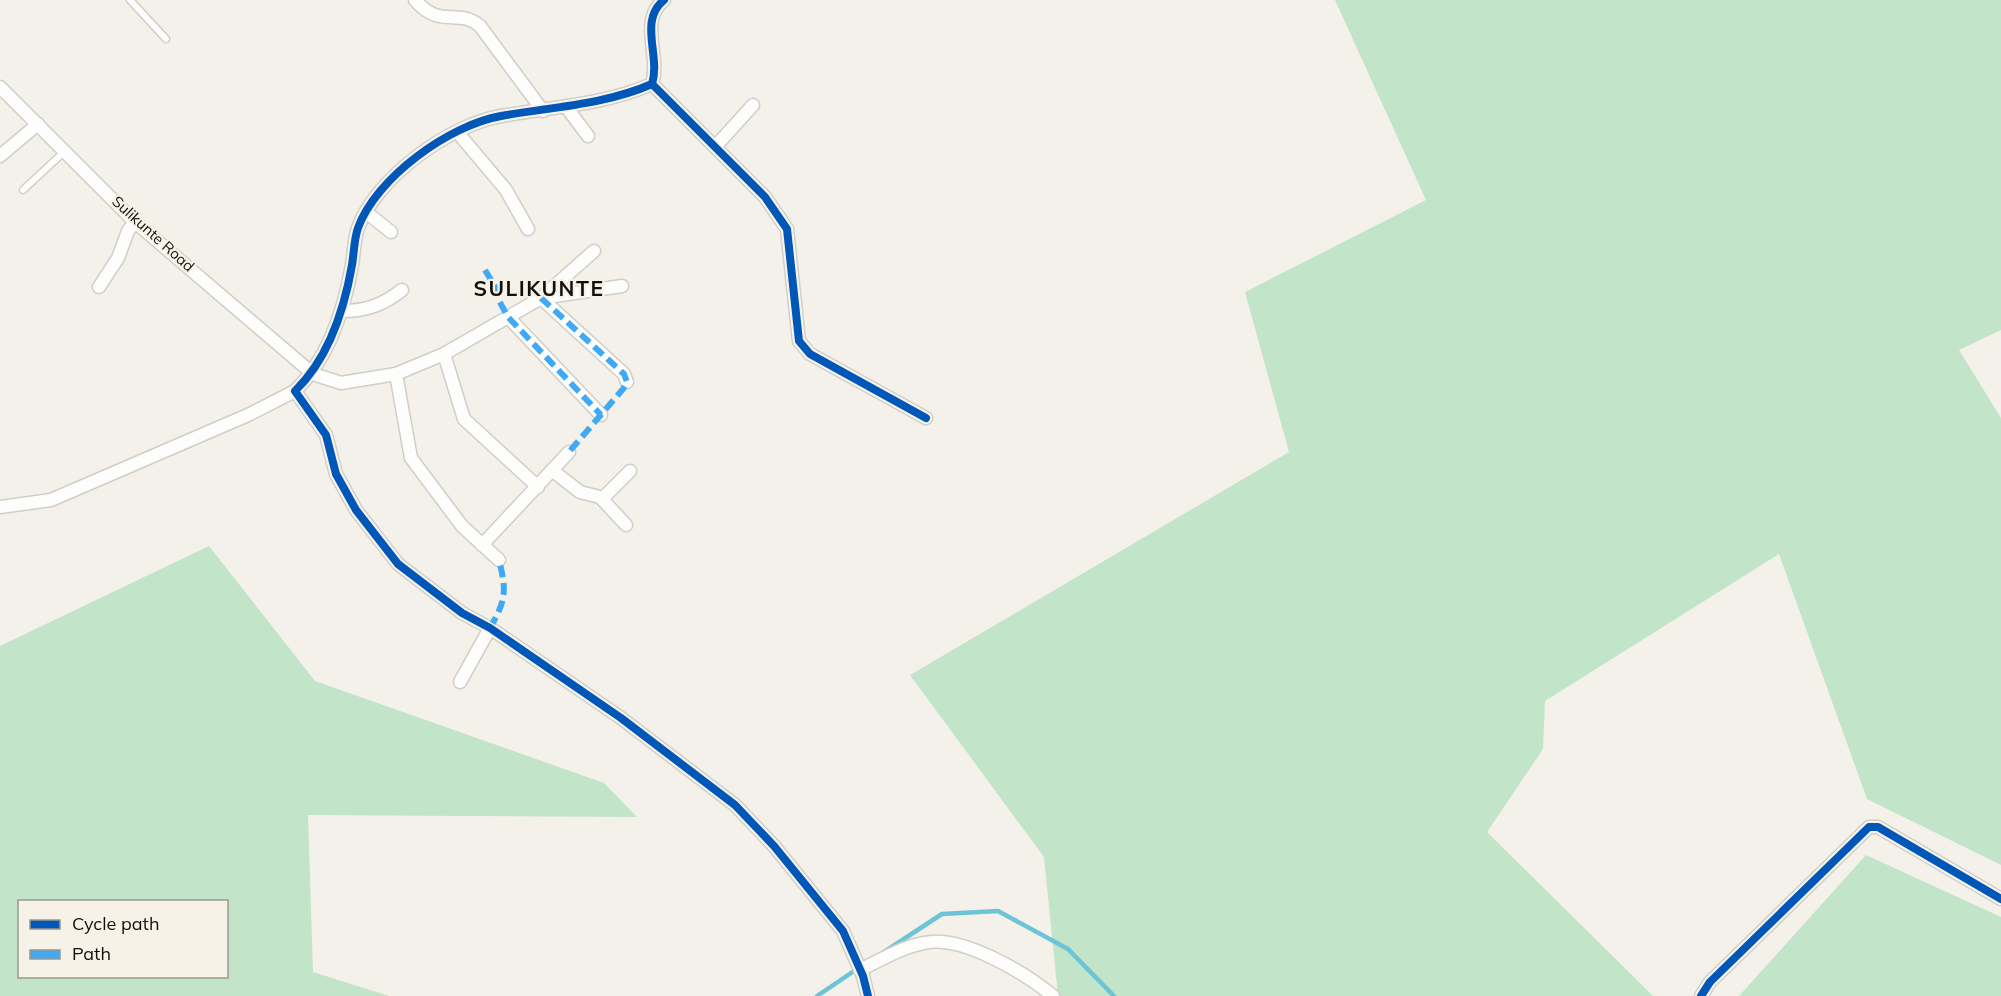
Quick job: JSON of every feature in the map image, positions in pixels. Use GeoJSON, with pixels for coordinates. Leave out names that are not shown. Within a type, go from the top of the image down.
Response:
{"type":"FeatureCollection","features":[{"type":"Feature","properties":{"kind":"street"},"geometry":{"type":"LineString","coordinates":[[415,0],[432,15],[468,19],[480,26],[543,111]]}},
{"type":"Feature","properties":{"kind":"street"},"geometry":{"type":"LineString","coordinates":[[652,84],[656,72],[650,24],[654,13],[664,0]]}},
{"type":"Feature","properties":{"kind":"street"},"geometry":{"type":"LineString","coordinates":[[0,507],[51,500],[248,415],[295,391],[313,374],[342,311],[357,230],[366,212],[396,172],[422,152],[458,133],[499,117],[567,108],[652,84]]}},
{"type":"Feature","properties":{"kind":"street"},"geometry":{"type":"LineString","coordinates":[[652,84],[765,197],[787,229],[799,341],[810,354],[926,418]]}},
{"type":"Feature","properties":{"kind":"street","name":"Sulikunte Road"},"geometry":{"type":"LineString","coordinates":[[2,92],[38,123],[135,222],[313,374]]}},
{"type":"Feature","properties":{"kind":"street"},"geometry":{"type":"LineString","coordinates":[[715,147],[753,105]]}},
{"type":"Feature","properties":{"kind":"street"},"geometry":{"type":"LineString","coordinates":[[567,108],[588,136]]}},
{"type":"Feature","properties":{"kind":"street"},"geometry":{"type":"LineString","coordinates":[[0,156],[38,123]]}},
{"type":"Feature","properties":{"kind":"street"},"geometry":{"type":"LineString","coordinates":[[458,133],[506,190],[528,229]]}},
{"type":"Feature","properties":{"kind":"street"},"geometry":{"type":"LineString","coordinates":[[366,212],[391,232]]}},
{"type":"Feature","properties":{"kind":"street"},"geometry":{"type":"LineString","coordinates":[[99,287],[118,258],[128,231],[135,222]]}},
{"type":"Feature","properties":{"kind":"street"},"geometry":{"type":"LineString","coordinates":[[313,374],[342,382],[396,374],[444,354],[541,298],[594,251]]}},
{"type":"Feature","properties":{"kind":"street"},"geometry":{"type":"LineString","coordinates":[[541,298],[622,286]]}},
{"type":"Feature","properties":{"kind":"street"},"geometry":{"type":"LineString","coordinates":[[342,311],[359,311],[375,307],[402,290]]}},
{"type":"Feature","properties":{"kind":"street"},"geometry":{"type":"LineString","coordinates":[[541,298],[624,374],[627,381]]}},
{"type":"Feature","properties":{"kind":"street"},"geometry":{"type":"LineString","coordinates":[[508,316],[601,415]]}},
{"type":"Feature","properties":{"kind":"street"},"geometry":{"type":"LineString","coordinates":[[444,354],[464,419],[537,487]]}},
{"type":"Feature","properties":{"kind":"street"},"geometry":{"type":"LineString","coordinates":[[396,374],[411,458],[462,526],[499,560]]}},
{"type":"Feature","properties":{"kind":"street"},"geometry":{"type":"LineString","coordinates":[[295,391],[326,435],[336,474],[356,510],[390,555],[462,613],[490,628],[621,718],[735,805],[774,846],[843,931],[868,996]]}},
{"type":"Feature","properties":{"kind":"street"},"geometry":{"type":"LineString","coordinates":[[482,545],[569,452]]}},
{"type":"Feature","properties":{"kind":"street"},"geometry":{"type":"LineString","coordinates":[[553,471],[580,492],[596,494],[626,525]]}},
{"type":"Feature","properties":{"kind":"street"},"geometry":{"type":"LineString","coordinates":[[602,499],[630,471]]}},
{"type":"Feature","properties":{"kind":"street"},"geometry":{"type":"LineString","coordinates":[[460,682],[490,628]]}},
{"type":"Feature","properties":{"kind":"street"},"geometry":{"type":"LineString","coordinates":[[1701,996],[1710,982],[1869,827],[1878,827],[2001,899]]}},
{"type":"Feature","properties":{"kind":"street"},"geometry":{"type":"LineString","coordinates":[[858,965],[925,942],[952,944],[973,949],[1033,979],[1053,996]]}},
{"type":"Feature","properties":{"kind":"lane"},"geometry":{"type":"LineString","coordinates":[[130,0],[166,39]]}},
{"type":"Feature","properties":{"kind":"lane"},"geometry":{"type":"LineString","coordinates":[[23,190],[65,150]]}},
{"type":"Feature","properties":{"kind":"green space"},"geometry":{"type":"Polygon","coordinates":[[[1335,0],[2001,0],[2001,330],[1959,350],[2001,418],[2001,865],[1867,799],[1779,554],[1545,701],[1543,749],[1487,832],[1653,996],[1058,996],[1044,857],[910,675],[1289,452],[1245,292],[1426,200],[1335,0]]]}},
{"type":"Feature","properties":{"kind":"green space"},"geometry":{"type":"Polygon","coordinates":[[[209,546],[315,681],[604,783],[637,817],[308,815],[313,972],[389,996],[0,996],[0,646],[209,546]]]}},
{"type":"Feature","properties":{"kind":"green space"},"geometry":{"type":"Polygon","coordinates":[[[1866,855],[2001,917],[2001,996],[1739,996],[1866,855]]]}},
{"type":"Feature","properties":{"kind":"waterway"},"geometry":{"type":"LineString","coordinates":[[884,952],[942,914],[998,911],[1068,949],[1114,996]]}},
{"type":"Feature","properties":{"kind":"waterway"},"geometry":{"type":"LineString","coordinates":[[817,996],[857,969]]}},
{"type":"Feature","properties":{"kind":"marked path"},"geometry":{"type":"LineString","coordinates":[[485,270],[496,288],[497,297],[508,317],[601,415]]}},
{"type":"Feature","properties":{"kind":"marked path"},"geometry":{"type":"LineString","coordinates":[[541,298],[624,374],[627,382],[569,452]]}},
{"type":"Feature","properties":{"kind":"marked path"},"geometry":{"type":"LineString","coordinates":[[490,628],[504,596],[499,560]]}},
{"type":"Feature","properties":{"kind":"cycle path"},"geometry":{"type":"LineString","coordinates":[[664,0],[656,8],[652,18],[654,62],[652,84],[615,97],[481,121],[438,142],[397,173],[367,209],[358,228],[349,282],[333,333],[317,364],[295,391],[326,435],[336,474],[356,510],[398,564],[462,613],[490,628],[621,718],[735,805],[774,846],[843,931],[863,976],[868,996]]}},
{"type":"Feature","properties":{"kind":"cycle path"},"geometry":{"type":"LineString","coordinates":[[652,84],[765,197],[787,229],[799,341],[810,354],[926,418]]}},
{"type":"Feature","properties":{"kind":"cycle path"},"geometry":{"type":"LineString","coordinates":[[1701,996],[1710,982],[1869,827],[1878,827],[2001,899]]}},
{"type":"Feature","properties":{"kind":"district","name":"SULIKUNTE"},"geometry":{"type":"Point","coordinates":[539,289]}}]}
